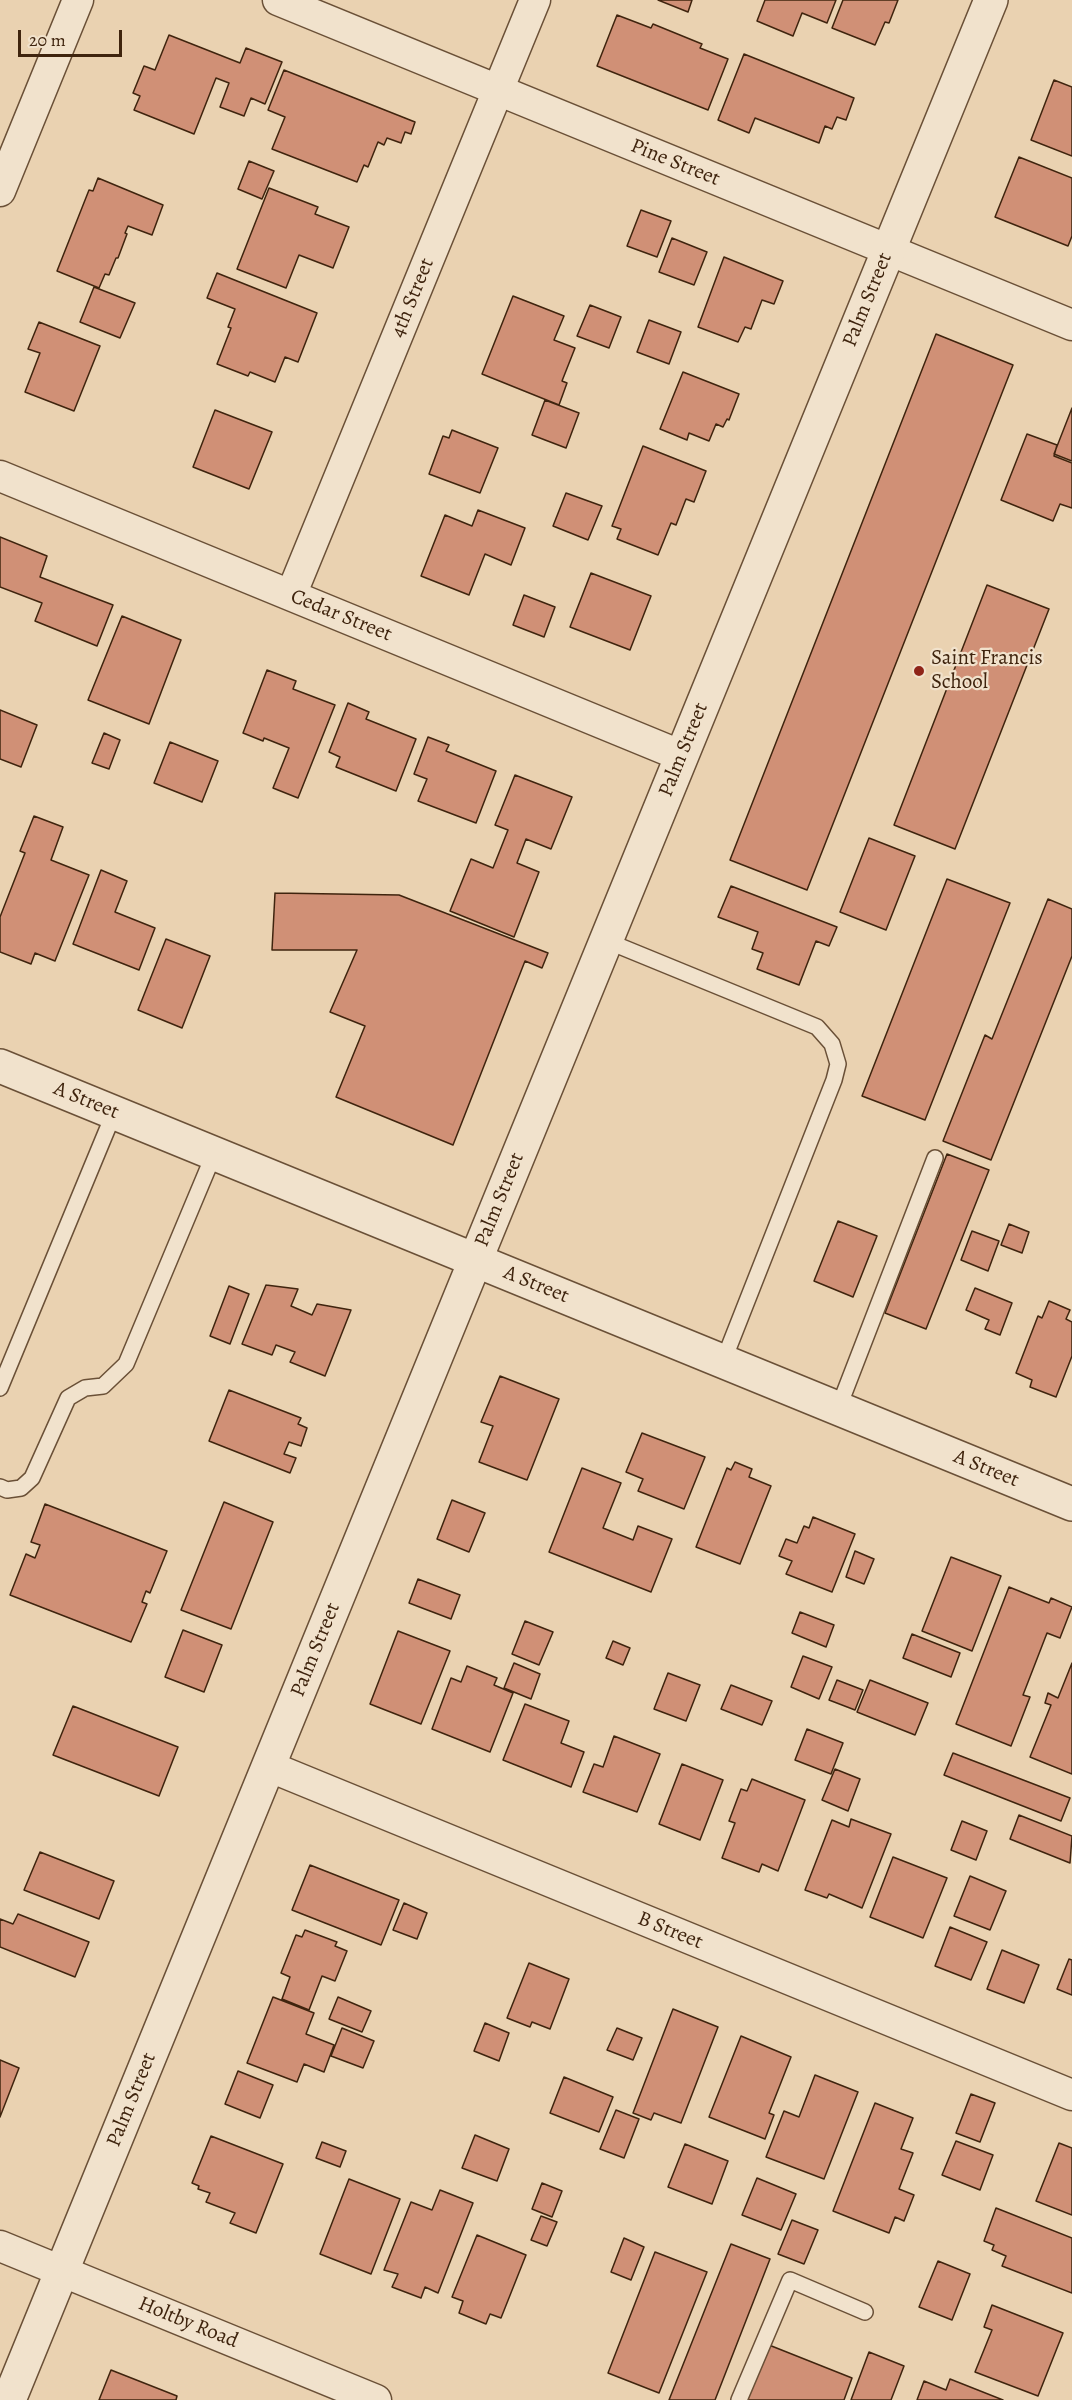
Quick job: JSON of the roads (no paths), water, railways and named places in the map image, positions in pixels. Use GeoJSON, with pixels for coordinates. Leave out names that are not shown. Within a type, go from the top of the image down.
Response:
{"type":"FeatureCollection","features":[{"type":"Feature","properties":{"kind":"street"},"geometry":{"type":"LineString","coordinates":[[0,191],[78,0]]}},
{"type":"Feature","properties":{"kind":"street","name":"Pine Street"},"geometry":{"type":"LineString","coordinates":[[278,0],[1072,325]]}},
{"type":"Feature","properties":{"kind":"street","name":"4th Street"},"geometry":{"type":"LineString","coordinates":[[291,595],[535,0]]}},
{"type":"Feature","properties":{"kind":"street","name":"Palm Street"},"geometry":{"type":"LineString","coordinates":[[9,2400],[991,0]]}},
{"type":"Feature","properties":{"kind":"street","name":"Cedar Street"},"geometry":{"type":"LineString","coordinates":[[0,476],[682,756]]}},
{"type":"Feature","properties":{"kind":"street","name":"A Street"},"geometry":{"type":"LineString","coordinates":[[0,1066],[1072,1504]]}},
{"type":"Feature","properties":{"kind":"street","name":"B Street"},"geometry":{"type":"LineString","coordinates":[[268,1766],[1072,2095]]}},
{"type":"Feature","properties":{"kind":"street","name":"Holtby Road"},"geometry":{"type":"LineString","coordinates":[[0,2246],[376,2400]]}},
{"type":"Feature","properties":{"kind":"lane"},"geometry":{"type":"LineString","coordinates":[[607,941],[817,1028],[832,1044],[838,1064],[830,1091],[723,1362]]}},
{"type":"Feature","properties":{"kind":"lane"},"geometry":{"type":"LineString","coordinates":[[0,1388],[114,1113]]}},
{"type":"Feature","properties":{"kind":"lane"},"geometry":{"type":"LineString","coordinates":[[0,1487],[7,1490],[21,1488],[32,1478],[68,1398],[85,1388],[103,1386],[126,1364],[214,1154]]}},
{"type":"Feature","properties":{"kind":"lane"},"geometry":{"type":"LineString","coordinates":[[838,1409],[935,1158]]}},
{"type":"Feature","properties":{"kind":"lane"},"geometry":{"type":"LineString","coordinates":[[739,2400],[790,2280],[865,2312]]}},
{"type":"Feature","properties":{"kind":"place","name":"Saint Francis School"},"geometry":{"type":"Point","coordinates":[919,671]}}]}
